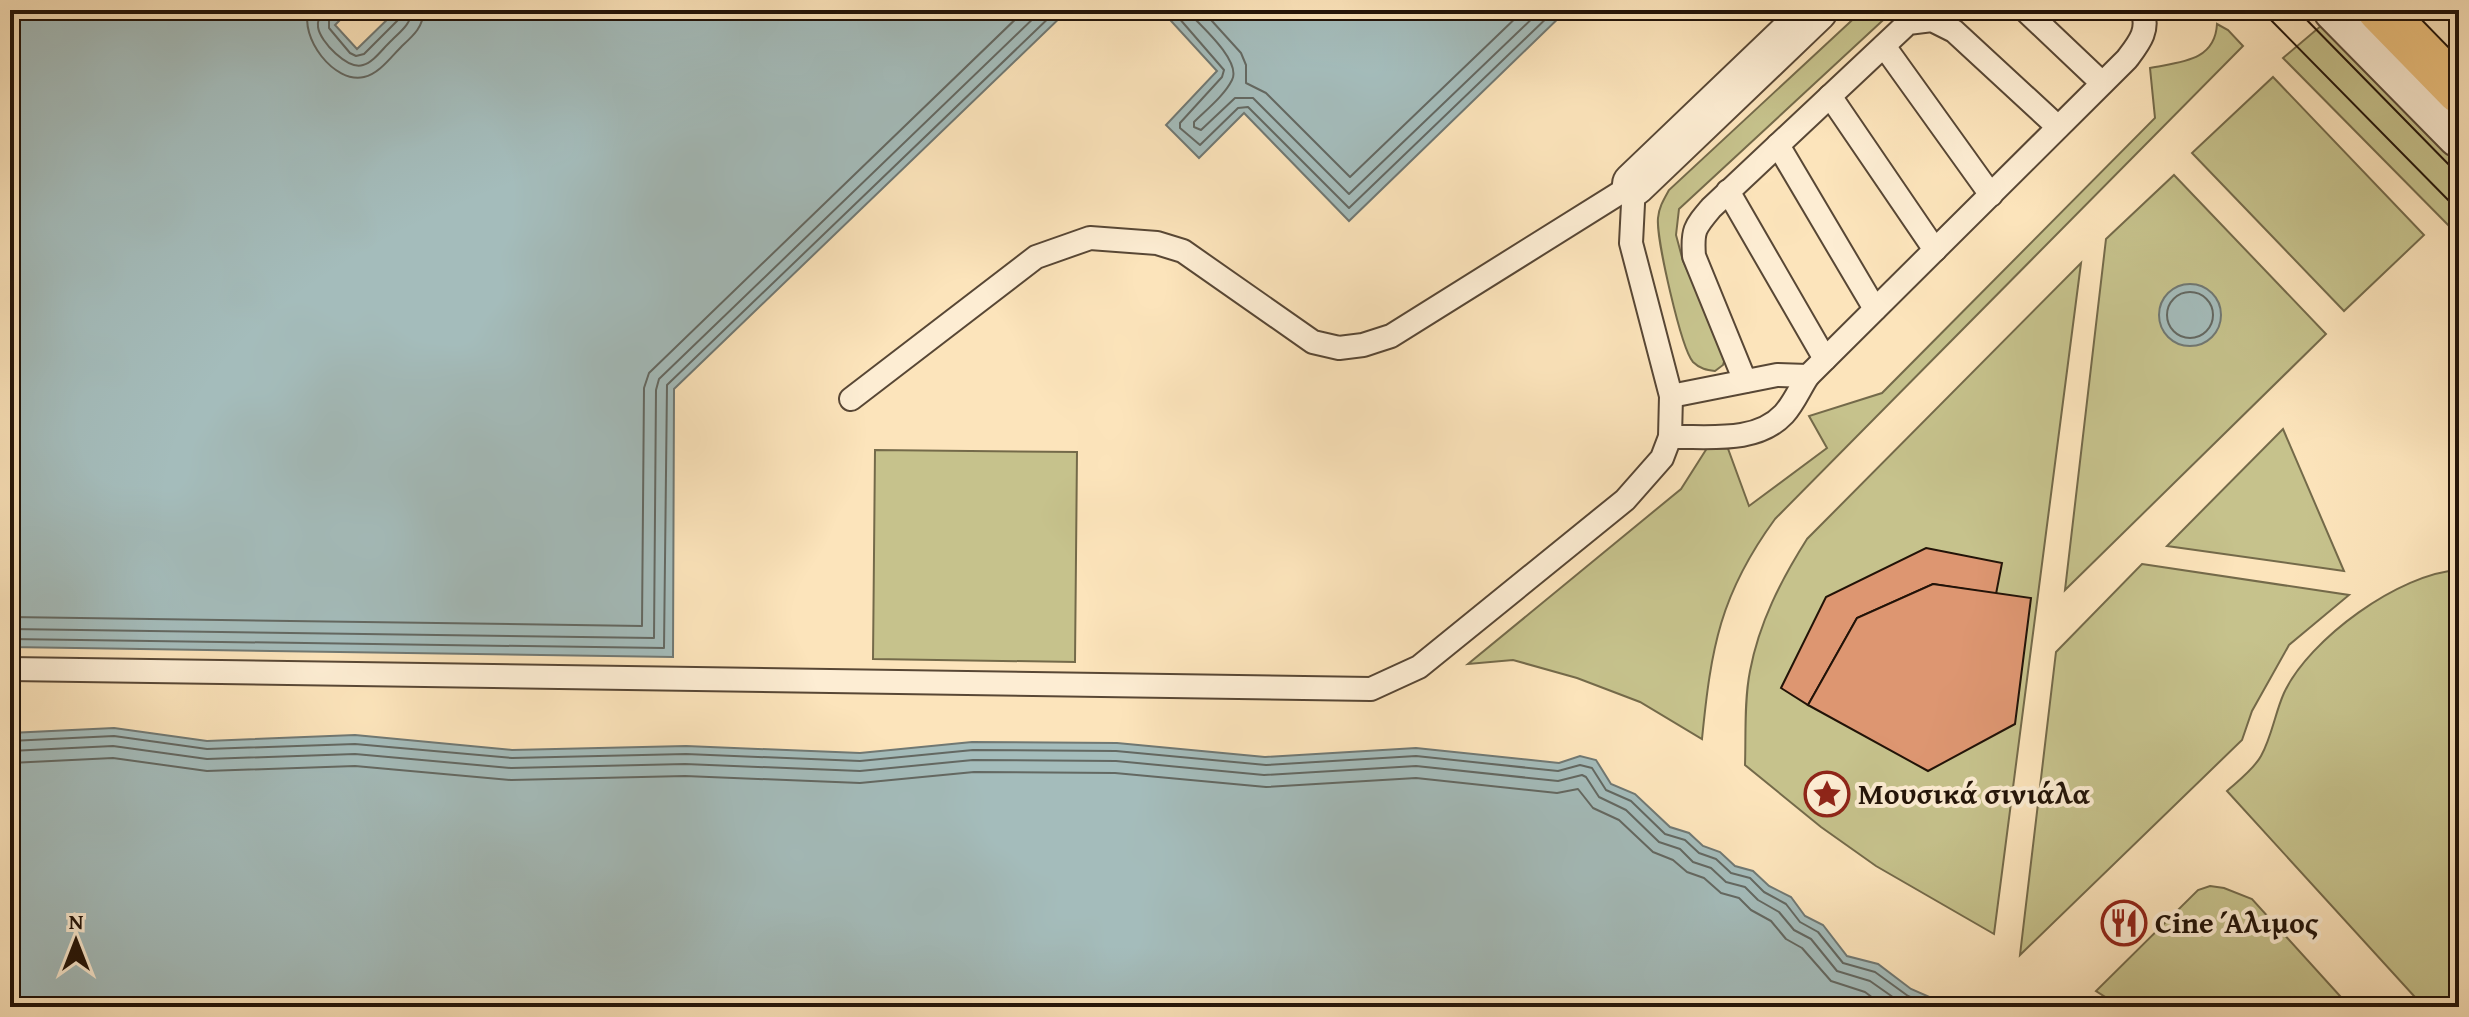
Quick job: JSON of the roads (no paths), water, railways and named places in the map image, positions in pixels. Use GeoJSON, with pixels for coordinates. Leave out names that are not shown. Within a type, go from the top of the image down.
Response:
{"type":"FeatureCollection","features":[{"type":"Feature","properties":{"kind":"highway"},"geometry":{"type":"LineString","coordinates":[[2380,10],[2459,91]]}},
{"type":"Feature","properties":{"kind":"street"},"geometry":{"type":"LineString","coordinates":[[1634,184],[1816,10]]}},
{"type":"Feature","properties":{"kind":"street"},"geometry":{"type":"LineString","coordinates":[[2335,10],[2459,136]]}},
{"type":"Feature","properties":{"kind":"lane"},"geometry":{"type":"LineString","coordinates":[[2025,10],[2102,83]]}},
{"type":"Feature","properties":{"kind":"lane"},"geometry":{"type":"LineString","coordinates":[[1670,437],[1761,431],[1786,412],[1808,376],[1991,195],[2143,38],[2145,17],[2142,10]]}},
{"type":"Feature","properties":{"kind":"lane"},"geometry":{"type":"LineString","coordinates":[[1745,381],[1694,256],[1694,227],[1728,191],[1908,23],[1932,20],[1954,31],[2058,127]]}},
{"type":"Feature","properties":{"kind":"lane"},"geometry":{"type":"LineString","coordinates":[[1884,46],[1991,195]]}},
{"type":"Feature","properties":{"kind":"lane"},"geometry":{"type":"LineString","coordinates":[[1830,96],[1935,250]]}},
{"type":"Feature","properties":{"kind":"lane"},"geometry":{"type":"LineString","coordinates":[[1778,145],[1875,309]]}},
{"type":"Feature","properties":{"kind":"lane"},"geometry":{"type":"LineString","coordinates":[[10,669],[1371,689],[1419,667],[1625,500],[1662,458],[1670,437],[1671,396],[1631,243],[1634,184]]}},
{"type":"Feature","properties":{"kind":"lane"},"geometry":{"type":"LineString","coordinates":[[851,399],[1036,257],[1090,238],[1157,243],[1183,251],[1313,342],[1339,348],[1363,345],[1391,336],[1634,184]]}},
{"type":"Feature","properties":{"kind":"lane"},"geometry":{"type":"LineString","coordinates":[[1728,191],[1825,359]]}},
{"type":"Feature","properties":{"kind":"lane"},"geometry":{"type":"LineString","coordinates":[[1671,396],[1777,375],[1808,376]]}},
{"type":"Feature","properties":{"kind":"water"},"geometry":{"type":"Polygon","coordinates":[[[10,10],[350,10],[335,25],[357,49],[397,10],[1068,10],[674,389],[673,657],[10,647],[10,10]]]}},
{"type":"Feature","properties":{"kind":"water"},"geometry":{"type":"Polygon","coordinates":[[[1161,10],[1567,10],[1349,221],[1244,113],[1199,158],[1166,125],[1217,71],[1161,10]]]}},
{"type":"Feature","properties":{"kind":"water"},"geometry":{"type":"Polygon","coordinates":[[[2190,284],[2202,286],[2212,293],[2219,303],[2219,327],[2212,337],[2202,344],[2190,346],[2178,344],[2168,337],[2161,327],[2159,315],[2161,303],[2168,293],[2178,286],[2190,284]]]}},
{"type":"Feature","properties":{"kind":"water"},"geometry":{"type":"Polygon","coordinates":[[[114,728],[207,741],[355,735],[512,750],[686,746],[860,753],[972,742],[1117,743],[1265,757],[1416,748],[1559,763],[1580,756],[1596,760],[1611,784],[1635,794],[1670,827],[1689,833],[1703,846],[1720,852],[1735,866],[1753,871],[1769,886],[1791,897],[1805,916],[1823,925],[1847,956],[1878,964],[1911,989],[1941,1002],[1944,1007],[10,1007],[10,733],[114,728]]]}},
{"type":"Feature","properties":{"kind":"tram line"},"geometry":{"type":"LineString","coordinates":[[2261,10],[2459,211]]}},
{"type":"Feature","properties":{"kind":"tram line"},"geometry":{"type":"LineString","coordinates":[[2297,10],[2459,175]]}},
{"type":"Feature","properties":{"kind":"place","name":"Μουσικά σινιάλα"},"geometry":{"type":"Point","coordinates":[1827,794]}},
{"type":"Feature","properties":{"kind":"place","name":"Cine Άλιμος"},"geometry":{"type":"Point","coordinates":[2124,923]}}]}
